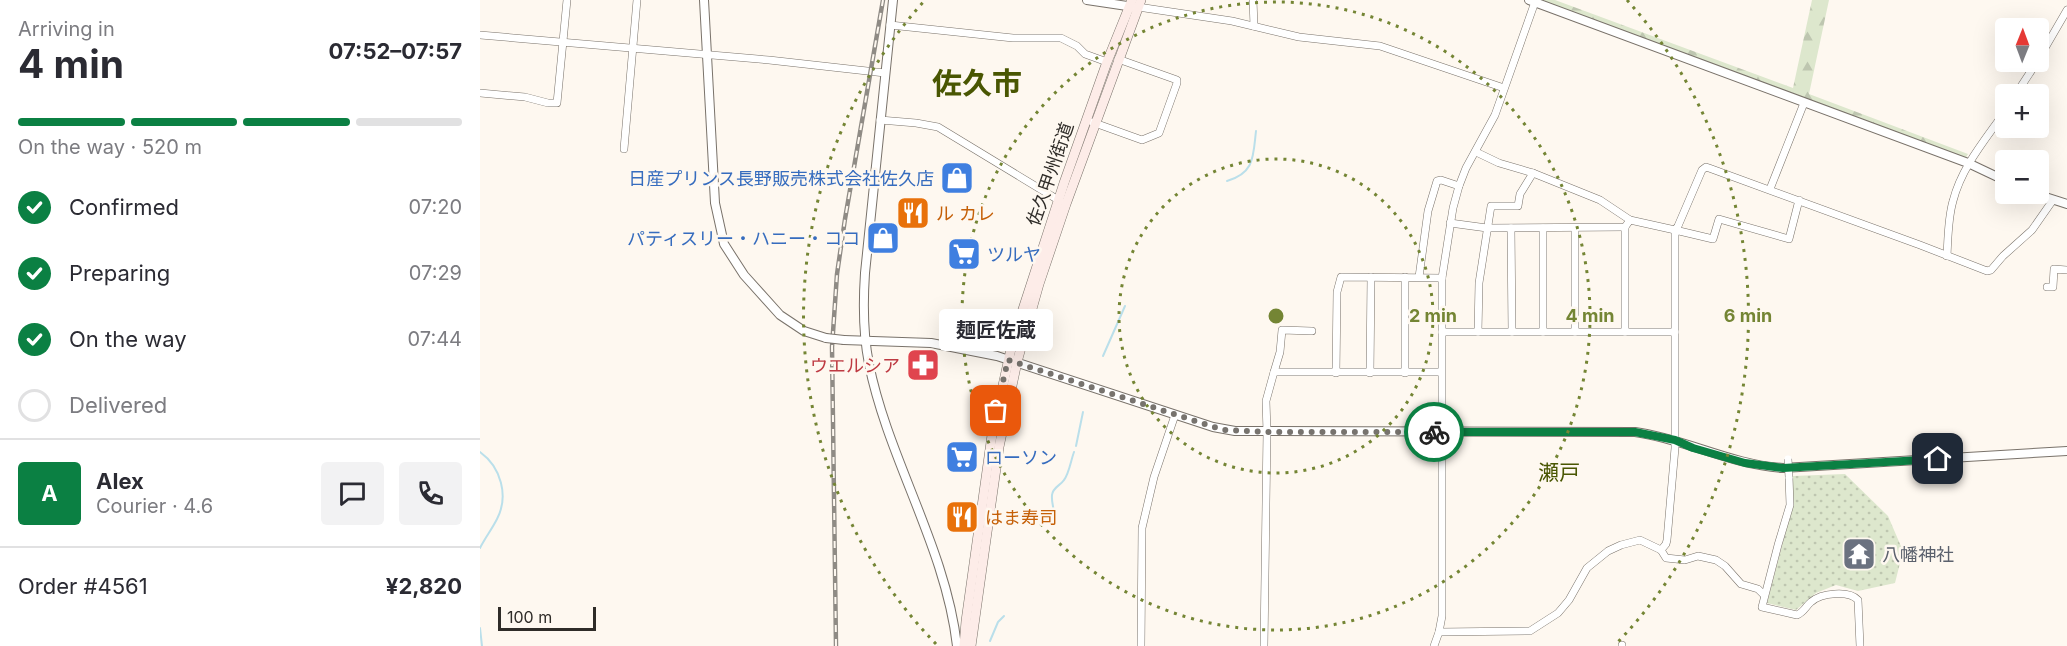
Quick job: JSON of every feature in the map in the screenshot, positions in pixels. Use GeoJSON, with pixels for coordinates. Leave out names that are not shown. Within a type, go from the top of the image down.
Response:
{"type":"FeatureCollection","features":[{"type":"Feature","properties":{"kind":"main road","name":"佐久甲州街道"},"geometry":{"type":"LineString","coordinates":[[1090,121],[1118,59],[1135,3]]}},
{"type":"Feature","properties":{"kind":"main road","name":"佐久甲州街道"},"geometry":{"type":"LineString","coordinates":[[965,643],[992,435],[1012,361],[1039,285],[1062,202],[1090,121],[1107,62],[1135,3]]}},
{"type":"Feature","properties":{"kind":"main road","name":"佐久甲州街道"},"geometry":{"type":"LineString","coordinates":[[971,646],[1012,361]]}},
{"type":"Feature","properties":{"kind":"street"},"geometry":{"type":"LineString","coordinates":[[480,93],[525,97],[557,103],[567,0]]}},
{"type":"Feature","properties":{"kind":"street"},"geometry":{"type":"LineString","coordinates":[[624,149],[637,0]]}},
{"type":"Feature","properties":{"kind":"street"},"geometry":{"type":"LineString","coordinates":[[704,0],[715,203],[724,244],[744,275],[780,315],[804,331],[826,338],[844,340],[945,345],[1012,361],[1223,430],[1635,432],[1675,440],[1693,448],[1745,463],[1783,468],[2067,451]]}},
{"type":"Feature","properties":{"kind":"street"},"geometry":{"type":"LineString","coordinates":[[893,0],[863,295],[866,341],[871,374],[885,417],[960,622],[965,643]]}},
{"type":"Feature","properties":{"kind":"street"},"geometry":{"type":"LineString","coordinates":[[1087,0],[1135,3],[1299,37],[1380,46],[1504,88]]}},
{"type":"Feature","properties":{"kind":"street"},"geometry":{"type":"LineString","coordinates":[[1253,0],[1254,26]]}},
{"type":"Feature","properties":{"kind":"street"},"geometry":{"type":"LineString","coordinates":[[1434,646],[1440,632],[1442,611],[1442,278],[1450,223],[1459,186],[1495,115],[1532,1],[1968,163],[1995,176]]}},
{"type":"Feature","properties":{"kind":"street"},"geometry":{"type":"LineString","coordinates":[[2049,42],[2067,10]]}},
{"type":"Feature","properties":{"kind":"street"},"geometry":{"type":"LineString","coordinates":[[890,25],[1013,38],[1061,38],[1077,46],[1085,54],[1107,62]]}},
{"type":"Feature","properties":{"kind":"street"},"geometry":{"type":"LineString","coordinates":[[480,35],[707,54],[885,73]]}},
{"type":"Feature","properties":{"kind":"street"},"geometry":{"type":"LineString","coordinates":[[1090,121],[1142,140],[1159,133],[1177,80],[1118,59]]}},
{"type":"Feature","properties":{"kind":"street"},"geometry":{"type":"LineString","coordinates":[[1770,189],[1804,103]]}},
{"type":"Feature","properties":{"kind":"street"},"geometry":{"type":"LineString","coordinates":[[880,120],[938,127],[1062,202]]}},
{"type":"Feature","properties":{"kind":"street"},"geometry":{"type":"LineString","coordinates":[[1947,256],[1952,204],[1968,163],[1995,125]]}},
{"type":"Feature","properties":{"kind":"street"},"geometry":{"type":"LineString","coordinates":[[1476,152],[1499,163],[1533,173],[1605,202],[1630,220],[1713,239],[1719,219],[1790,239],[1799,200]]}},
{"type":"Feature","properties":{"kind":"street"},"geometry":{"type":"LineString","coordinates":[[1661,550],[1666,544],[1668,532],[1675,440],[1675,230],[1703,168],[1770,189],[1989,271],[2032,230],[2053,200]]}},
{"type":"Feature","properties":{"kind":"street"},"geometry":{"type":"LineString","coordinates":[[1478,332],[1479,284],[1491,206],[1518,206],[1520,194],[1533,173]]}},
{"type":"Feature","properties":{"kind":"street"},"geometry":{"type":"LineString","coordinates":[[1419,277],[1428,211],[1433,192],[1439,180],[1459,186]]}},
{"type":"Feature","properties":{"kind":"street"},"geometry":{"type":"LineString","coordinates":[[2049,199],[2067,204]]}},
{"type":"Feature","properties":{"kind":"street"},"geometry":{"type":"LineString","coordinates":[[1625,332],[1625,227],[1630,220]]}},
{"type":"Feature","properties":{"kind":"street"},"geometry":{"type":"LineString","coordinates":[[1450,223],[1487,228],[1625,227]]}},
{"type":"Feature","properties":{"kind":"street"},"geometry":{"type":"LineString","coordinates":[[1511,228],[1512,332]]}},
{"type":"Feature","properties":{"kind":"street"},"geometry":{"type":"LineString","coordinates":[[1543,228],[1543,332]]}},
{"type":"Feature","properties":{"kind":"street"},"geometry":{"type":"LineString","coordinates":[[1575,228],[1575,332]]}},
{"type":"Feature","properties":{"kind":"street"},"geometry":{"type":"LineString","coordinates":[[2047,287],[2053,287],[2054,269],[2067,270]]}},
{"type":"Feature","properties":{"kind":"street"},"geometry":{"type":"LineString","coordinates":[[1336,373],[1337,292],[1341,277],[1442,278]]}},
{"type":"Feature","properties":{"kind":"street"},"geometry":{"type":"LineString","coordinates":[[1370,373],[1371,277]]}},
{"type":"Feature","properties":{"kind":"street"},"geometry":{"type":"LineString","coordinates":[[1405,277],[1405,373]]}},
{"type":"Feature","properties":{"kind":"street"},"geometry":{"type":"LineString","coordinates":[[1264,646],[1268,432],[1266,401],[1280,352],[1282,330],[1312,331]]}},
{"type":"Feature","properties":{"kind":"street"},"geometry":{"type":"LineString","coordinates":[[1442,332],[1675,332]]}},
{"type":"Feature","properties":{"kind":"street"},"geometry":{"type":"LineString","coordinates":[[1274,372],[1441,372]]}},
{"type":"Feature","properties":{"kind":"street"},"geometry":{"type":"LineString","coordinates":[[1141,646],[1142,528],[1154,477],[1175,415]]}},
{"type":"Feature","properties":{"kind":"street"},"geometry":{"type":"LineString","coordinates":[[1788,459],[1790,505],[1762,607],[1797,615],[1803,612],[1811,602],[1821,597],[1835,595],[1857,597],[1860,646]]}},
{"type":"Feature","properties":{"kind":"street"},"geometry":{"type":"LineString","coordinates":[[1440,632],[1530,631],[1558,613],[1569,600],[1587,568],[1608,551],[1640,540],[1661,550],[1666,558],[1685,560],[1698,556],[1716,560],[1725,566],[1741,584],[1758,589],[1764,595]]}},
{"type":"Feature","properties":{"kind":"street"},"geometry":{"type":"LineString","coordinates":[[950,599],[957,646]]}},
{"type":"Feature","properties":{"kind":"green space"},"geometry":{"type":"Polygon","coordinates":[[[1536,0],[1555,0],[1793,88],[1812,0],[1829,0],[1809,94],[1968,154],[1965,159],[1536,0]]]}},
{"type":"Feature","properties":{"kind":"green space"},"geometry":{"type":"Polygon","coordinates":[[[1845,474],[1888,516],[1903,551],[1895,583],[1858,591],[1836,585],[1816,593],[1796,610],[1767,603],[1793,504],[1793,476],[1845,474]]]}},
{"type":"Feature","properties":{"kind":"waterway"},"geometry":{"type":"LineString","coordinates":[[1227,181],[1236,178],[1248,168],[1253,156],[1256,131]]}},
{"type":"Feature","properties":{"kind":"waterway"},"geometry":{"type":"LineString","coordinates":[[1103,356],[1125,306]]}},
{"type":"Feature","properties":{"kind":"waterway"},"geometry":{"type":"LineString","coordinates":[[1076,446],[1083,412]]}},
{"type":"Feature","properties":{"kind":"waterway"},"geometry":{"type":"LineString","coordinates":[[480,452],[498,474],[502,492],[501,510],[480,548]]}},
{"type":"Feature","properties":{"kind":"waterway"},"geometry":{"type":"LineString","coordinates":[[1048,522],[1053,511],[1053,492],[1066,477],[1074,452]]}},
{"type":"Feature","properties":{"kind":"waterway"},"geometry":{"type":"LineString","coordinates":[[990,641],[998,622],[1004,616]]}},
{"type":"Feature","properties":{"kind":"waterway"},"geometry":{"type":"LineString","coordinates":[[480,628],[482,646]]}},
{"type":"Feature","properties":{"kind":"railway"},"geometry":{"type":"LineString","coordinates":[[836,646],[832,347],[837,274],[883,0]]}},
{"type":"Feature","properties":{"kind":"way so far"},"geometry":{"type":"LineString","coordinates":[[996,411],[1008,360],[1223,430],[1434,432]]}},
{"type":"Feature","properties":{"kind":"place","name":"日産プリンス長野販売株式会社佐久店"},"geometry":{"type":"Point","coordinates":[957,178]}},
{"type":"Feature","properties":{"kind":"place","name":"ル カレ"},"geometry":{"type":"Point","coordinates":[913,213]}},
{"type":"Feature","properties":{"kind":"place","name":"パティスリー・ハニー・ココ"},"geometry":{"type":"Point","coordinates":[883,238]}},
{"type":"Feature","properties":{"kind":"place","name":"ツルヤ"},"geometry":{"type":"Point","coordinates":[964,254]}},
{"type":"Feature","properties":{"kind":"place","name":"ウエルシア"},"geometry":{"type":"Point","coordinates":[923,365]}},
{"type":"Feature","properties":{"kind":"place","name":"麺匠佐蔵"},"geometry":{"type":"Point","coordinates":[996,411]}},
{"type":"Feature","properties":{"kind":"place","name":"ローソン"},"geometry":{"type":"Point","coordinates":[962,457]}},
{"type":"Feature","properties":{"kind":"place","name":"はま寿司"},"geometry":{"type":"Point","coordinates":[962,517]}},
{"type":"Feature","properties":{"kind":"place","name":"八幡神社"},"geometry":{"type":"Point","coordinates":[1859,554]}},
{"type":"Feature","properties":{"kind":"district","name":"佐久市"},"geometry":{"type":"Point","coordinates":[977,83]}},
{"type":"Feature","properties":{"kind":"district","name":"瀬戸"},"geometry":{"type":"Point","coordinates":[1559,472]}},
{"type":"Feature","properties":{"kind":"route"},"geometry":{"type":"LineString","coordinates":[[1434,432],[1635,432],[1675,440],[1693,448],[1745,463],[1783,468],[1938,459]]}}]}
